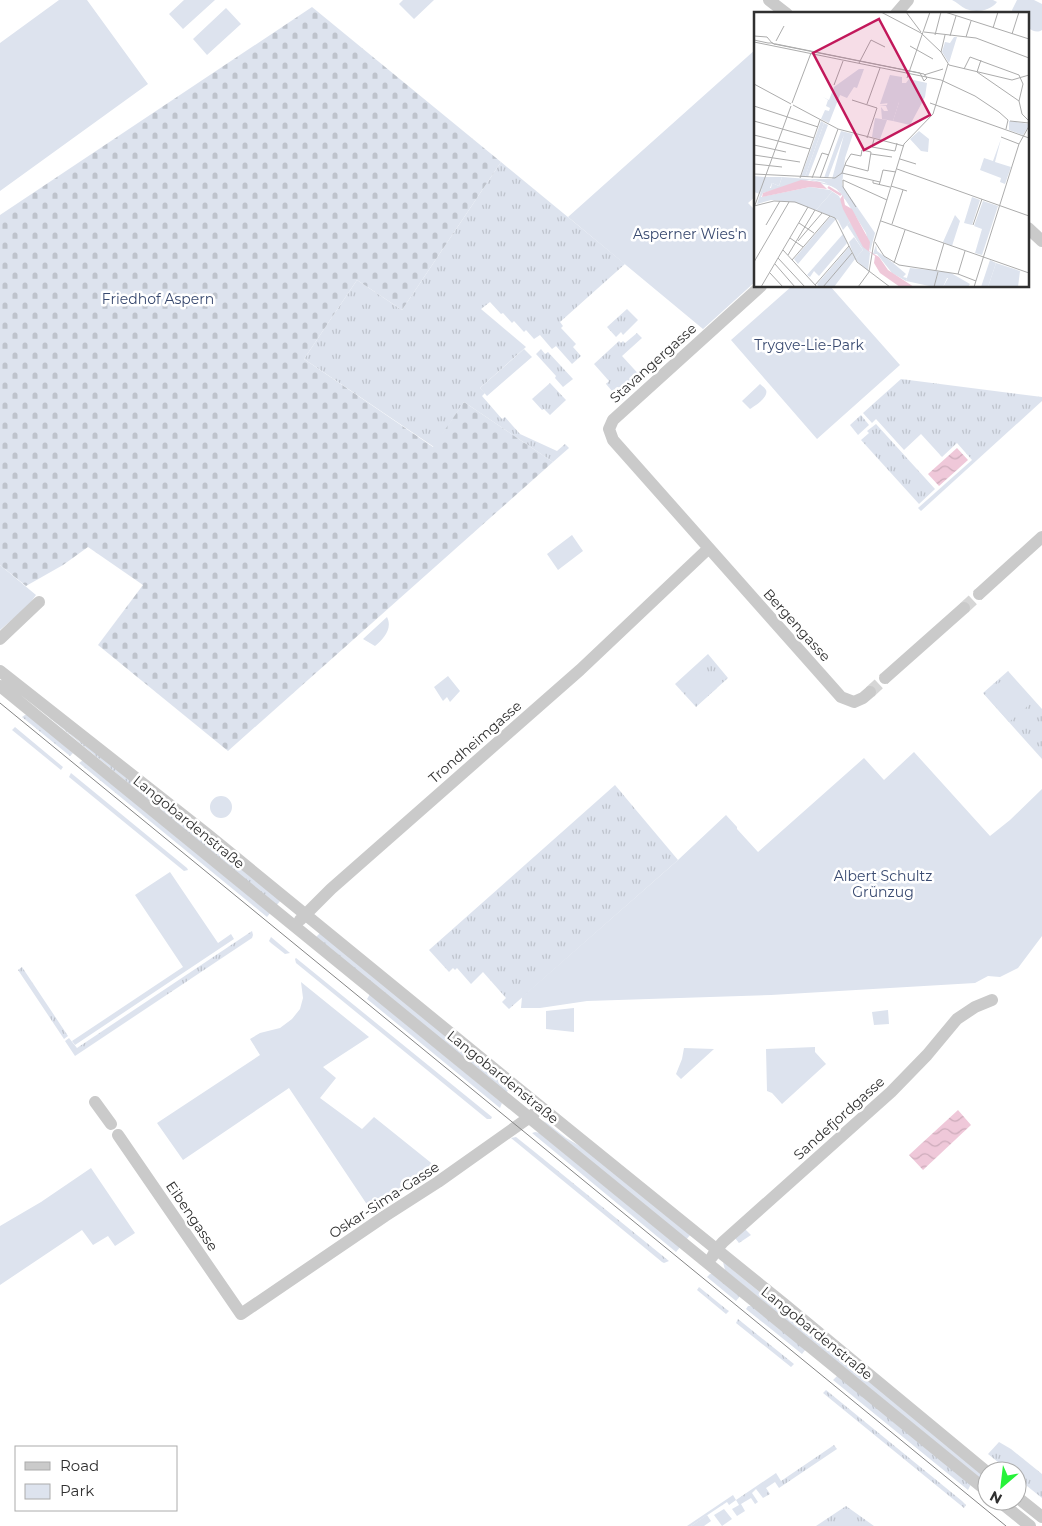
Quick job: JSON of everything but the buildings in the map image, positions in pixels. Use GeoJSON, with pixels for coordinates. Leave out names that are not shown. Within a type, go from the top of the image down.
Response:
{"type":"FeatureCollection","features":[{"type":"Feature","properties":{"kind":"street"},"geometry":{"type":"LineString","coordinates":[[769,0],[784,12]]}},
{"type":"Feature","properties":{"kind":"street"},"geometry":{"type":"LineString","coordinates":[[898,12],[908,0]]}},
{"type":"Feature","properties":{"kind":"street"},"geometry":{"type":"LineString","coordinates":[[1030,230],[1042,241]]}},
{"type":"Feature","properties":{"kind":"street","name":"Stavangergasse"},"geometry":{"type":"LineString","coordinates":[[709,548],[613,440],[609,429],[613,420],[759,288]]}},
{"type":"Feature","properties":{"kind":"street"},"geometry":{"type":"LineString","coordinates":[[979,594],[1042,537]]}},
{"type":"Feature","properties":{"kind":"street","name":"Trondheimgasse"},"geometry":{"type":"LineString","coordinates":[[293,927],[338,883],[580,670],[709,548]]}},
{"type":"Feature","properties":{"kind":"street","name":"Bergengasse"},"geometry":{"type":"LineString","coordinates":[[709,548],[841,697],[854,702],[870,692]]}},
{"type":"Feature","properties":{"kind":"street"},"geometry":{"type":"LineString","coordinates":[[0,639],[39,602]]}},
{"type":"Feature","properties":{"kind":"street"},"geometry":{"type":"LineString","coordinates":[[886,678],[964,608]]}},
{"type":"Feature","properties":{"kind":"street","name":"Langobardenstraße"},"geometry":{"type":"LineString","coordinates":[[0,671],[187,817],[977,1464]]}},
{"type":"Feature","properties":{"kind":"street","name":"Langobardenstraße"},"geometry":{"type":"LineString","coordinates":[[0,686],[293,927],[977,1483]]}},
{"type":"Feature","properties":{"kind":"street","name":"Sandefjordgasse"},"geometry":{"type":"LineString","coordinates":[[709,1264],[716,1250],[891,1092],[927,1055],[957,1020],[975,1007],[992,1000]]}},
{"type":"Feature","properties":{"kind":"street","name":"Eibengasse"},"geometry":{"type":"LineString","coordinates":[[95,1102],[241,1314]]}},
{"type":"Feature","properties":{"kind":"street","name":"Oskar-Sima-Gasse"},"geometry":{"type":"LineString","coordinates":[[241,1314],[438,1182],[542,1108]]}},
{"type":"Feature","properties":{"kind":"street"},"geometry":{"type":"LineString","coordinates":[[1027,1505],[1042,1517]]}},
{"type":"Feature","properties":{"kind":"street"},"geometry":{"type":"LineString","coordinates":[[1011,1511],[1030,1526]]}},
{"type":"Feature","properties":{"kind":"green space"},"geometry":{"type":"Polygon","coordinates":[[[59,0],[87,0],[148,84],[0,191],[0,43],[59,0]]]}},
{"type":"Feature","properties":{"kind":"green space"},"geometry":{"type":"Polygon","coordinates":[[[184,0],[215,0],[183,29],[169,14],[184,0]]]}},
{"type":"Feature","properties":{"kind":"green space"},"geometry":{"type":"Polygon","coordinates":[[[403,0],[434,0],[414,19],[399,4],[403,0]]]}},
{"type":"Feature","properties":{"kind":"green space"},"geometry":{"type":"Polygon","coordinates":[[[952,0],[993,0],[997,2],[987,9],[974,11],[964,8],[952,0]]]}},
{"type":"Feature","properties":{"kind":"green space"},"geometry":{"type":"Polygon","coordinates":[[[1017,0],[1034,0],[1042,4],[1042,30],[1035,31],[1030,29],[1030,12],[1012,12],[1017,0]]]}},
{"type":"Feature","properties":{"kind":"green space","name":"Friedhof Aspern"},"geometry":{"type":"Polygon","coordinates":[[[312,7],[501,162],[402,310],[357,280],[304,359],[433,447],[464,402],[553,462],[228,751],[98,645],[143,585],[88,547],[63,565],[26,586],[0,565],[0,215],[312,7]]]}},
{"type":"Feature","properties":{"kind":"green space"},"geometry":{"type":"Polygon","coordinates":[[[226,8],[241,24],[207,55],[193,39],[226,8]]]}},
{"type":"Feature","properties":{"kind":"green space","name":"Asperner Wies'n"},"geometry":{"type":"Polygon","coordinates":[[[754,51],[754,198],[748,203],[754,209],[754,283],[703,329],[568,217],[754,51]]]}},
{"type":"Feature","properties":{"kind":"green space"},"geometry":{"type":"Polygon","coordinates":[[[501,162],[625,264],[560,322],[563,326],[561,328],[576,344],[573,347],[581,356],[572,364],[556,346],[552,349],[540,335],[534,339],[526,330],[524,332],[514,321],[512,323],[503,313],[501,314],[490,302],[481,309],[526,347],[480,388],[485,393],[482,396],[502,419],[505,417],[520,434],[557,451],[565,444],[569,448],[553,462],[464,402],[434,447],[304,359],[357,280],[402,310],[501,162]]]}},
{"type":"Feature","properties":{"kind":"green space","name":"Trygve-Lie-Park"},"geometry":{"type":"Polygon","coordinates":[[[790,288],[832,288],[900,365],[817,439],[731,340],[790,288]]]}},
{"type":"Feature","properties":{"kind":"green space"},"geometry":{"type":"Polygon","coordinates":[[[627,309],[638,320],[623,335],[621,332],[616,337],[607,327],[627,309]]]}},
{"type":"Feature","properties":{"kind":"green space"},"geometry":{"type":"Polygon","coordinates":[[[637,333],[642,338],[622,356],[644,380],[620,402],[606,384],[609,381],[594,364],[619,341],[625,343],[637,333]]]}},
{"type":"Feature","properties":{"kind":"green space"},"geometry":{"type":"Polygon","coordinates":[[[524,349],[532,357],[487,396],[480,388],[524,349]]]}},
{"type":"Feature","properties":{"kind":"green space"},"geometry":{"type":"Polygon","coordinates":[[[541,349],[545,354],[548,352],[573,379],[563,387],[555,378],[556,376],[536,354],[541,349]]]}},
{"type":"Feature","properties":{"kind":"green space"},"geometry":{"type":"Polygon","coordinates":[[[901,379],[1042,397],[1042,401],[921,511],[918,508],[972,460],[957,443],[942,457],[921,434],[904,450],[876,419],[872,423],[863,413],[901,379]]]}},
{"type":"Feature","properties":{"kind":"green space"},"geometry":{"type":"Polygon","coordinates":[[[550,383],[566,400],[550,415],[544,409],[542,410],[532,399],[550,383]]]}},
{"type":"Feature","properties":{"kind":"green space"},"geometry":{"type":"Polygon","coordinates":[[[760,384],[766,390],[765,396],[750,409],[742,401],[760,384]]]}},
{"type":"Feature","properties":{"kind":"green space"},"geometry":{"type":"Polygon","coordinates":[[[861,415],[869,425],[858,435],[850,425],[861,415]]]}},
{"type":"Feature","properties":{"kind":"green space"},"geometry":{"type":"Polygon","coordinates":[[[876,424],[935,489],[919,504],[861,440],[869,433],[867,431],[876,424]]]}},
{"type":"Feature","properties":{"kind":"green space"},"geometry":{"type":"Polygon","coordinates":[[[572,535],[583,551],[558,570],[547,554],[572,535]]]}},
{"type":"Feature","properties":{"kind":"green space"},"geometry":{"type":"Polygon","coordinates":[[[0,565],[36,595],[28,606],[0,630],[0,565]]]}},
{"type":"Feature","properties":{"kind":"green space"},"geometry":{"type":"Polygon","coordinates":[[[387,617],[389,621],[388,630],[375,646],[363,639],[387,617]]]}},
{"type":"Feature","properties":{"kind":"green space"},"geometry":{"type":"Polygon","coordinates":[[[708,654],[728,678],[696,707],[675,684],[708,654]]]}},
{"type":"Feature","properties":{"kind":"green space"},"geometry":{"type":"Polygon","coordinates":[[[702,671],[717,688],[702,701],[687,684],[702,671]]]}},
{"type":"Feature","properties":{"kind":"green space"},"geometry":{"type":"Polygon","coordinates":[[[1008,671],[1042,709],[1042,759],[983,693],[1008,671]]]}},
{"type":"Feature","properties":{"kind":"green space"},"geometry":{"type":"Polygon","coordinates":[[[448,676],[460,691],[450,702],[447,697],[443,701],[434,687],[448,676]]]}},
{"type":"Feature","properties":{"kind":"green space"},"geometry":{"type":"Polygon","coordinates":[[[1007,676],[1031,703],[1009,722],[985,695],[1007,676]]]}},
{"type":"Feature","properties":{"kind":"green space"},"geometry":{"type":"Polygon","coordinates":[[[9,684],[79,741],[110,759],[281,900],[276,906],[9,684]]]}},
{"type":"Feature","properties":{"kind":"green space"},"geometry":{"type":"Polygon","coordinates":[[[29,714],[73,753],[70,756],[22,717],[29,714]]]}},
{"type":"Feature","properties":{"kind":"green space"},"geometry":{"type":"Polygon","coordinates":[[[15,727],[63,767],[61,770],[12,730],[15,727]]]}},
{"type":"Feature","properties":{"kind":"green space","name":"Albert Schultz Grünzug"},"geometry":{"type":"Polygon","coordinates":[[[914,752],[990,836],[1010,820],[1042,789],[1042,936],[1018,968],[1000,977],[988,976],[975,983],[771,995],[587,1001],[540,1008],[521,1008],[522,997],[678,860],[726,815],[758,852],[864,758],[884,780],[914,752]]]}},
{"type":"Feature","properties":{"kind":"green space"},"geometry":{"type":"Polygon","coordinates":[[[83,760],[271,912],[267,917],[79,763],[83,760]]]}},
{"type":"Feature","properties":{"kind":"green space"},"geometry":{"type":"Polygon","coordinates":[[[71,773],[188,870],[184,871],[69,777],[71,773]]]}},
{"type":"Feature","properties":{"kind":"green space"},"geometry":{"type":"Polygon","coordinates":[[[615,785],[678,860],[509,1009],[502,1002],[506,998],[483,972],[471,984],[457,968],[455,970],[453,968],[449,972],[429,950],[615,785]]]}},
{"type":"Feature","properties":{"kind":"green space"},"geometry":{"type":"Polygon","coordinates":[[[221,796],[229,799],[232,807],[229,815],[221,818],[213,815],[210,807],[213,799],[221,796]]]}},
{"type":"Feature","properties":{"kind":"green space"},"geometry":{"type":"Polygon","coordinates":[[[170,872],[218,943],[231,934],[234,939],[75,1045],[72,1041],[183,967],[135,895],[170,872]]]}},
{"type":"Feature","properties":{"kind":"green space"},"geometry":{"type":"Polygon","coordinates":[[[252,931],[252,938],[75,1056],[65,1041],[69,1038],[77,1048],[252,931]]]}},
{"type":"Feature","properties":{"kind":"green space"},"geometry":{"type":"Polygon","coordinates":[[[321,932],[511,1087],[505,1094],[316,937],[321,932]]]}},
{"type":"Feature","properties":{"kind":"green space"},"geometry":{"type":"Polygon","coordinates":[[[271,937],[290,953],[285,954],[271,943],[269,941],[271,937]]]}},
{"type":"Feature","properties":{"kind":"green space"},"geometry":{"type":"Polygon","coordinates":[[[296,958],[492,1117],[491,1119],[487,1119],[296,963],[296,958]]]}},
{"type":"Feature","properties":{"kind":"green space"},"geometry":{"type":"Polygon","coordinates":[[[22,967],[68,1036],[64,1039],[18,970],[22,967]]]}},
{"type":"Feature","properties":{"kind":"green space"},"geometry":{"type":"Polygon","coordinates":[[[301,982],[369,1037],[323,1067],[336,1078],[320,1098],[362,1129],[374,1117],[435,1166],[370,1209],[289,1088],[183,1160],[157,1123],[260,1055],[250,1039],[260,1033],[280,1028],[292,1019],[300,1009],[303,998],[301,982]]]}},
{"type":"Feature","properties":{"kind":"green space"},"geometry":{"type":"Polygon","coordinates":[[[370,994],[502,1103],[500,1108],[367,999],[370,994]]]}},
{"type":"Feature","properties":{"kind":"green space"},"geometry":{"type":"Polygon","coordinates":[[[574,1008],[574,1032],[546,1029],[546,1011],[574,1008]]]}},
{"type":"Feature","properties":{"kind":"green space"},"geometry":{"type":"Polygon","coordinates":[[[888,1010],[889,1024],[874,1025],[872,1012],[888,1010]]]}},
{"type":"Feature","properties":{"kind":"green space"},"geometry":{"type":"Polygon","coordinates":[[[815,1047],[815,1052],[826,1064],[782,1104],[772,1093],[767,1091],[766,1049],[815,1047]]]}},
{"type":"Feature","properties":{"kind":"green space"},"geometry":{"type":"Polygon","coordinates":[[[684,1048],[714,1049],[681,1079],[676,1074],[684,1048]]]}},
{"type":"Feature","properties":{"kind":"green space"},"geometry":{"type":"Polygon","coordinates":[[[541,1120],[585,1149],[691,1234],[685,1241],[541,1120]]]}},
{"type":"Feature","properties":{"kind":"green space"},"geometry":{"type":"Polygon","coordinates":[[[532,1133],[540,1133],[681,1246],[676,1252],[532,1133]]]}},
{"type":"Feature","properties":{"kind":"green space"},"geometry":{"type":"Polygon","coordinates":[[[516,1137],[669,1261],[662,1262],[511,1138],[516,1137]]]}},
{"type":"Feature","properties":{"kind":"green space"},"geometry":{"type":"Polygon","coordinates":[[[91,1168],[135,1233],[115,1246],[108,1236],[93,1245],[82,1230],[0,1285],[0,1226],[41,1202],[91,1168]]]}},
{"type":"Feature","properties":{"kind":"green space"},"geometry":{"type":"Polygon","coordinates":[[[745,1229],[751,1235],[739,1243],[735,1238],[745,1229]]]}},
{"type":"Feature","properties":{"kind":"green space"},"geometry":{"type":"Polygon","coordinates":[[[723,1262],[977,1469],[977,1477],[725,1270],[723,1262]]]}},
{"type":"Feature","properties":{"kind":"green space"},"geometry":{"type":"Polygon","coordinates":[[[710,1274],[741,1295],[736,1301],[707,1277],[710,1274]]]}},
{"type":"Feature","properties":{"kind":"green space"},"geometry":{"type":"Polygon","coordinates":[[[699,1287],[729,1311],[726,1314],[697,1290],[699,1287]]]}},
{"type":"Feature","properties":{"kind":"green space"},"geometry":{"type":"Polygon","coordinates":[[[748,1306],[752,1306],[806,1349],[802,1354],[746,1309],[748,1306]]]}},
{"type":"Feature","properties":{"kind":"green space"},"geometry":{"type":"Polygon","coordinates":[[[738,1319],[794,1364],[791,1367],[736,1323],[738,1319]]]}},
{"type":"Feature","properties":{"kind":"green space"},"geometry":{"type":"Polygon","coordinates":[[[838,1375],[971,1484],[968,1490],[833,1380],[838,1375]]]}},
{"type":"Feature","properties":{"kind":"green space"},"geometry":{"type":"Polygon","coordinates":[[[826,1390],[962,1501],[966,1505],[964,1508],[823,1393],[826,1390]]]}},
{"type":"Feature","properties":{"kind":"green space"},"geometry":{"type":"Polygon","coordinates":[[[999,1442],[1026,1461],[997,1461],[988,1454],[999,1442]]]}},
{"type":"Feature","properties":{"kind":"green space"},"geometry":{"type":"Polygon","coordinates":[[[834,1445],[837,1449],[779,1488],[775,1482],[766,1488],[770,1494],[763,1498],[756,1489],[752,1493],[758,1502],[755,1504],[751,1498],[741,1504],[745,1511],[737,1516],[732,1509],[739,1505],[736,1500],[776,1473],[781,1481],[834,1445]]]}},
{"type":"Feature","properties":{"kind":"green space"},"geometry":{"type":"Polygon","coordinates":[[[1027,1462],[1042,1474],[1042,1498],[1027,1486],[1027,1462]]]}},
{"type":"Feature","properties":{"kind":"green space"},"geometry":{"type":"Polygon","coordinates":[[[733,1495],[736,1500],[729,1505],[727,1502],[691,1526],[687,1526],[733,1495]]]}},
{"type":"Feature","properties":{"kind":"green space"},"geometry":{"type":"Polygon","coordinates":[[[846,1506],[874,1526],[816,1526],[846,1506]]]}},
{"type":"Feature","properties":{"kind":"green space"},"geometry":{"type":"Polygon","coordinates":[[[724,1509],[732,1519],[722,1526],[714,1515],[724,1509]]]}},
{"type":"Feature","properties":{"kind":"green space"},"geometry":{"type":"Polygon","coordinates":[[[707,1515],[711,1521],[704,1526],[691,1526],[707,1515]]]}},
{"type":"Feature","properties":{"kind":"water"},"geometry":{"type":"Polygon","coordinates":[[[957,448],[968,460],[939,486],[928,474],[957,448]]]}},
{"type":"Feature","properties":{"kind":"water"},"geometry":{"type":"Polygon","coordinates":[[[958,1110],[971,1125],[923,1170],[909,1155],[958,1110]]]}},
{"type":"Feature","properties":{"kind":"tunnel"},"geometry":{"type":"LineString","coordinates":[[964,608],[979,594]]}},
{"type":"Feature","properties":{"kind":"tunnel"},"geometry":{"type":"LineString","coordinates":[[870,692],[885,678]]}},
{"type":"Feature","properties":{"kind":"tram line"},"geometry":{"type":"LineString","coordinates":[[0,703],[1006,1526]]}}]}
